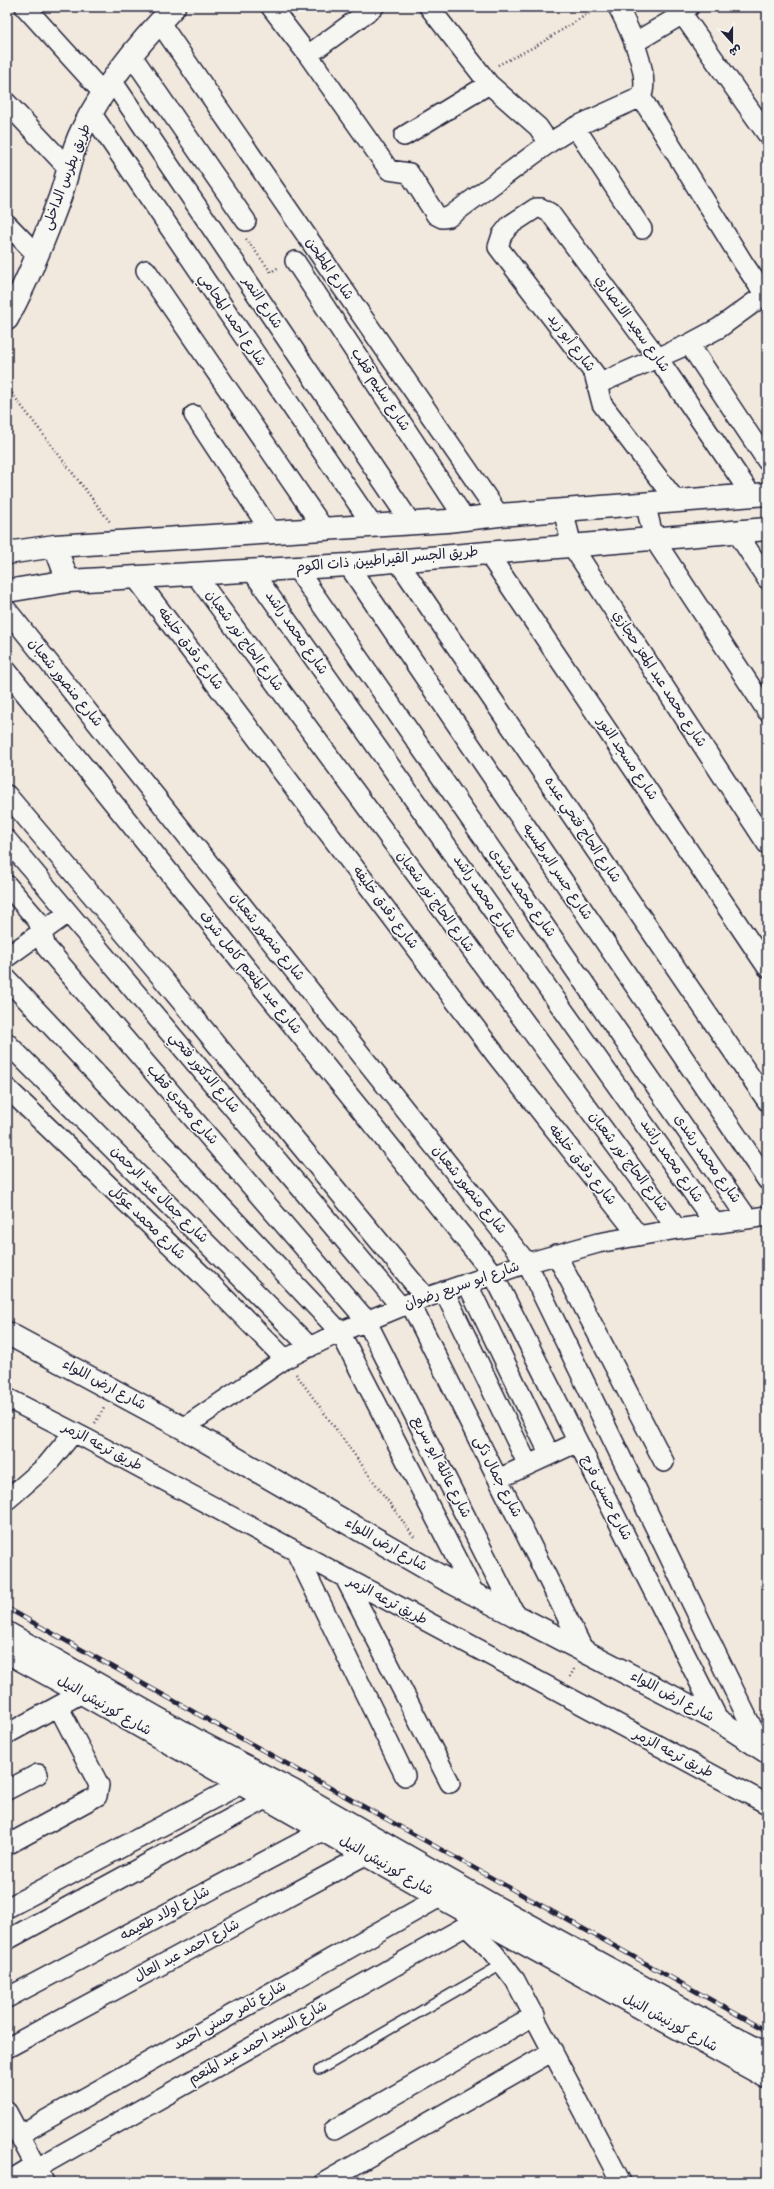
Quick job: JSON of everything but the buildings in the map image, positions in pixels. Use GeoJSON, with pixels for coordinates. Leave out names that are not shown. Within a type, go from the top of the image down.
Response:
{"type":"FeatureCollection","features":[{"type":"Feature","properties":{"kind":"street","name":"شارع النمر"},"geometry":{"type":"LineString","coordinates":[[25,7],[108,88],[411,523]]}},
{"type":"Feature","properties":{"kind":"street"},"geometry":{"type":"LineString","coordinates":[[271,7],[308,55],[390,170],[409,173],[436,215],[442,218],[449,217],[549,142],[575,127],[640,97],[644,86],[634,43],[618,7]]}},
{"type":"Feature","properties":{"kind":"street"},"geometry":{"type":"LineString","coordinates":[[308,55],[374,7]]}},
{"type":"Feature","properties":{"kind":"street"},"geometry":{"type":"LineString","coordinates":[[429,7],[485,79],[538,127],[549,142]]}},
{"type":"Feature","properties":{"kind":"street"},"geometry":{"type":"LineString","coordinates":[[634,43],[685,9],[767,134]]}},
{"type":"Feature","properties":{"kind":"street","name":"طريق بطرس الداخلى"},"geometry":{"type":"LineString","coordinates":[[8,312],[22,292],[37,255],[60,195],[81,131],[108,88],[167,12]]}},
{"type":"Feature","properties":{"kind":"street","name":"شارع المطحن"},"geometry":{"type":"LineString","coordinates":[[167,12],[499,515]]}},
{"type":"Feature","properties":{"kind":"street"},"geometry":{"type":"LineString","coordinates":[[132,56],[246,221]]}},
{"type":"Feature","properties":{"kind":"street"},"geometry":{"type":"LineString","coordinates":[[404,136],[485,79]]}},
{"type":"Feature","properties":{"kind":"street"},"geometry":{"type":"LineString","coordinates":[[598,384],[689,344],[719,328],[766,294],[744,264],[640,97]]}},
{"type":"Feature","properties":{"kind":"street"},"geometry":{"type":"LineString","coordinates":[[7,103],[68,168]]}},
{"type":"Feature","properties":{"kind":"street","name":"شارع احمد المحامي"},"geometry":{"type":"LineString","coordinates":[[92,114],[372,526]]}},
{"type":"Feature","properties":{"kind":"street"},"geometry":{"type":"LineString","coordinates":[[575,127],[642,229]]}},
{"type":"Feature","properties":{"kind":"street","name":"شارع سعيد الانصاري"},"geometry":{"type":"LineString","coordinates":[[498,247],[502,235],[510,225],[536,208],[550,213],[759,495]]}},
{"type":"Feature","properties":{"kind":"street"},"geometry":{"type":"LineString","coordinates":[[7,224],[37,255]]}},
{"type":"Feature","properties":{"kind":"street","name":"شارع أبو زيد"},"geometry":{"type":"LineString","coordinates":[[498,247],[594,373],[598,384],[597,391],[602,404],[676,501]]}},
{"type":"Feature","properties":{"kind":"street","name":"شارع سليم قطب"},"geometry":{"type":"LineString","coordinates":[[295,261],[456,520]]}},
{"type":"Feature","properties":{"kind":"street"},"geometry":{"type":"LineString","coordinates":[[146,270],[324,529]]}},
{"type":"Feature","properties":{"kind":"street"},"geometry":{"type":"LineString","coordinates":[[689,344],[767,460]]}},
{"type":"Feature","properties":{"kind":"street"},"geometry":{"type":"LineString","coordinates":[[194,415],[271,532]]}},
{"type":"Feature","properties":{"kind":"street"},"geometry":{"type":"LineString","coordinates":[[7,553],[55,546],[456,520],[499,515],[759,495]]}},
{"type":"Feature","properties":{"kind":"street"},"geometry":{"type":"LineString","coordinates":[[645,503],[654,539],[767,711]]}},
{"type":"Feature","properties":{"kind":"street","name":"شارع محمد عبد المعز حجازي"},"geometry":{"type":"LineString","coordinates":[[563,510],[572,546],[767,844]]}},
{"type":"Feature","properties":{"kind":"street"},"geometry":{"type":"LineString","coordinates":[[455,555],[456,520]]}},
{"type":"Feature","properties":{"kind":"street","name":"طريق الجسر القيراطيين, ذات الكوم"},"geometry":{"type":"LineString","coordinates":[[7,591],[68,582],[348,565],[767,529]]}},
{"type":"Feature","properties":{"kind":"street"},"geometry":{"type":"LineString","coordinates":[[736,531],[767,579]]}},
{"type":"Feature","properties":{"kind":"street"},"geometry":{"type":"LineString","coordinates":[[55,546],[68,582]]}},
{"type":"Feature","properties":{"kind":"street","name":"شارع مسجد النور"},"geometry":{"type":"LineString","coordinates":[[487,552],[767,967]]}},
{"type":"Feature","properties":{"kind":"street","name":"شارع الحاج فتحي عبده"},"geometry":{"type":"LineString","coordinates":[[397,560],[767,1101]]}},
{"type":"Feature","properties":{"kind":"street","name":"شارع جسر البرطسيه"},"geometry":{"type":"LineString","coordinates":[[348,565],[767,1180]]}},
{"type":"Feature","properties":{"kind":"street","name":"شارع محمد رشدى"},"geometry":{"type":"LineString","coordinates":[[296,568],[748,1219]]}},
{"type":"Feature","properties":{"kind":"street","name":"شارع محمد راشد"},"geometry":{"type":"LineString","coordinates":[[252,570],[715,1224]]}},
{"type":"Feature","properties":{"kind":"street","name":"شارع الحاج نور شعبان"},"geometry":{"type":"LineString","coordinates":[[195,574],[677,1229]]}},
{"type":"Feature","properties":{"kind":"street","name":"شارع دقدق خليفه"},"geometry":{"type":"LineString","coordinates":[[136,578],[496,1055],[638,1235]]}},
{"type":"Feature","properties":{"kind":"street","name":"شارع منصور شعبان"},"geometry":{"type":"LineString","coordinates":[[7,610],[527,1263],[765,1751]]}},
{"type":"Feature","properties":{"kind":"street","name":"شارع عبد المنعم كامل شرف"},"geometry":{"type":"LineString","coordinates":[[7,671],[493,1274]]}},
{"type":"Feature","properties":{"kind":"street"},"geometry":{"type":"LineString","coordinates":[[7,795],[156,970],[412,1303]]}},
{"type":"Feature","properties":{"kind":"street","name":"شارع الدكتور فتحي"},"geometry":{"type":"LineString","coordinates":[[7,840],[68,913],[412,1303]]}},
{"type":"Feature","properties":{"kind":"street","name":"شارع مجدي قطب"},"geometry":{"type":"LineString","coordinates":[[7,885],[38,921],[46,947],[366,1320]]}},
{"type":"Feature","properties":{"kind":"street"},"geometry":{"type":"LineString","coordinates":[[10,948],[41,934],[68,913]]}},
{"type":"Feature","properties":{"kind":"street"},"geometry":{"type":"LineString","coordinates":[[7,979],[340,1332],[474,1593]]}},
{"type":"Feature","properties":{"kind":"street","name":"شارع جمال عبد الرحمن"},"geometry":{"type":"LineString","coordinates":[[7,1043],[310,1347]]}},
{"type":"Feature","properties":{"kind":"street","name":"شارع محمد عوكل"},"geometry":{"type":"LineString","coordinates":[[7,1088],[286,1359]]}},
{"type":"Feature","properties":{"kind":"street","name":"شارع ابو سريع رضوان"},"geometry":{"type":"LineString","coordinates":[[183,1428],[286,1359],[366,1320],[444,1291],[527,1263],[598,1243],[638,1235],[767,1216]]}},
{"type":"Feature","properties":{"kind":"street"},"geometry":{"type":"LineString","coordinates":[[556,1254],[664,1462]]}},
{"type":"Feature","properties":{"kind":"street","name":"شارع حسنى فرج"},"geometry":{"type":"LineString","coordinates":[[493,1274],[718,1721]]}},
{"type":"Feature","properties":{"kind":"street"},"geometry":{"type":"LineString","coordinates":[[467,1283],[550,1455]]}},
{"type":"Feature","properties":{"kind":"street"},"geometry":{"type":"LineString","coordinates":[[444,1291],[528,1465]]}},
{"type":"Feature","properties":{"kind":"street","name":"شارع جمال ذكى"},"geometry":{"type":"LineString","coordinates":[[412,1303],[584,1651]]}},
{"type":"Feature","properties":{"kind":"street","name":"شارع عائلة ابو سريع"},"geometry":{"type":"LineString","coordinates":[[366,1320],[515,1614]]}},
{"type":"Feature","properties":{"kind":"street","name":"شارع ارض اللواء"},"geometry":{"type":"LineString","coordinates":[[7,1333],[183,1428],[445,1579],[515,1614],[718,1721],[765,1751]]}},
{"type":"Feature","properties":{"kind":"street","name":"طريق ترعه الزمر"},"geometry":{"type":"LineString","coordinates":[[7,1398],[80,1435],[767,1804]]}},
{"type":"Feature","properties":{"kind":"street"},"geometry":{"type":"LineString","coordinates":[[7,1500],[80,1435]]}},
{"type":"Feature","properties":{"kind":"street"},"geometry":{"type":"LineString","coordinates":[[498,1479],[578,1442]]}},
{"type":"Feature","properties":{"kind":"street"},"geometry":{"type":"LineString","coordinates":[[296,1552],[404,1776]]}},
{"type":"Feature","properties":{"kind":"street"},"geometry":{"type":"LineString","coordinates":[[345,1578],[450,1783]]}},
{"type":"Feature","properties":{"kind":"street","name":"شارع كورنيش النيل"},"geometry":{"type":"LineString","coordinates":[[7,1633],[201,1743],[293,1791],[492,1905],[767,2055]]}},
{"type":"Feature","properties":{"kind":"street","name":"شارع كورنيش النيل"},"geometry":{"type":"LineString","coordinates":[[7,1652],[367,1854],[440,1897],[473,1922],[767,2077]]}},
{"type":"Feature","properties":{"kind":"street"},"geometry":{"type":"LineString","coordinates":[[7,1734],[82,1693]]}},
{"type":"Feature","properties":{"kind":"street"},"geometry":{"type":"LineString","coordinates":[[7,1845],[97,1796],[99,1785],[58,1706]]}},
{"type":"Feature","properties":{"kind":"street"},"geometry":{"type":"LineString","coordinates":[[7,1790],[38,1774]]}},
{"type":"Feature","properties":{"kind":"street"},"geometry":{"type":"LineString","coordinates":[[7,1908],[241,1784]]}},
{"type":"Feature","properties":{"kind":"street"},"geometry":{"type":"LineString","coordinates":[[7,1940],[268,1798]]}},
{"type":"Feature","properties":{"kind":"street","name":"شارع اولاد طعيمه"},"geometry":{"type":"LineString","coordinates":[[7,1998],[324,1830]]}},
{"type":"Feature","properties":{"kind":"street","name":"شارع احمد عبد العال"},"geometry":{"type":"LineString","coordinates":[[7,2048],[367,1854]]}},
{"type":"Feature","properties":{"kind":"street","name":"شارع تامر حسنى احمد"},"geometry":{"type":"LineString","coordinates":[[11,2122],[440,1897]]}},
{"type":"Feature","properties":{"kind":"street"},"geometry":{"type":"LineString","coordinates":[[473,1922],[503,1964],[535,2015],[621,2182]]}},
{"type":"Feature","properties":{"kind":"street","name":"شارع السيد احمد عبد المنعم"},"geometry":{"type":"LineString","coordinates":[[7,2182],[38,2172],[473,1922]]}},
{"type":"Feature","properties":{"kind":"street"},"geometry":{"type":"LineString","coordinates":[[334,2130],[535,2015]]}},
{"type":"Feature","properties":{"kind":"street"},"geometry":{"type":"LineString","coordinates":[[325,2182],[553,2050]]}},
{"type":"Feature","properties":{"kind":"street"},"geometry":{"type":"LineString","coordinates":[[11,2122],[38,2172]]}},
{"type":"Feature","properties":{"kind":"lane"},"geometry":{"type":"LineString","coordinates":[[319,2070],[503,1964]]}},
{"type":"Feature","properties":{"kind":"path"},"geometry":{"type":"LineString","coordinates":[[485,79],[600,7]]}},
{"type":"Feature","properties":{"kind":"path"},"geometry":{"type":"LineString","coordinates":[[246,221],[244,235],[271,272],[291,260],[295,261]]}},
{"type":"Feature","properties":{"kind":"path"},"geometry":{"type":"LineString","coordinates":[[7,387],[125,542]]}},
{"type":"Feature","properties":{"kind":"path"},"geometry":{"type":"LineString","coordinates":[[286,1359],[416,1540]]}},
{"type":"Feature","properties":{"kind":"path"},"geometry":{"type":"LineString","coordinates":[[80,1435],[114,1390]]}},
{"type":"Feature","properties":{"kind":"path"},"geometry":{"type":"LineString","coordinates":[[560,1693],[584,1651]]}},
{"type":"Feature","properties":{"kind":"railway"},"geometry":{"type":"LineString","coordinates":[[7,1608],[767,2031]]}}]}
